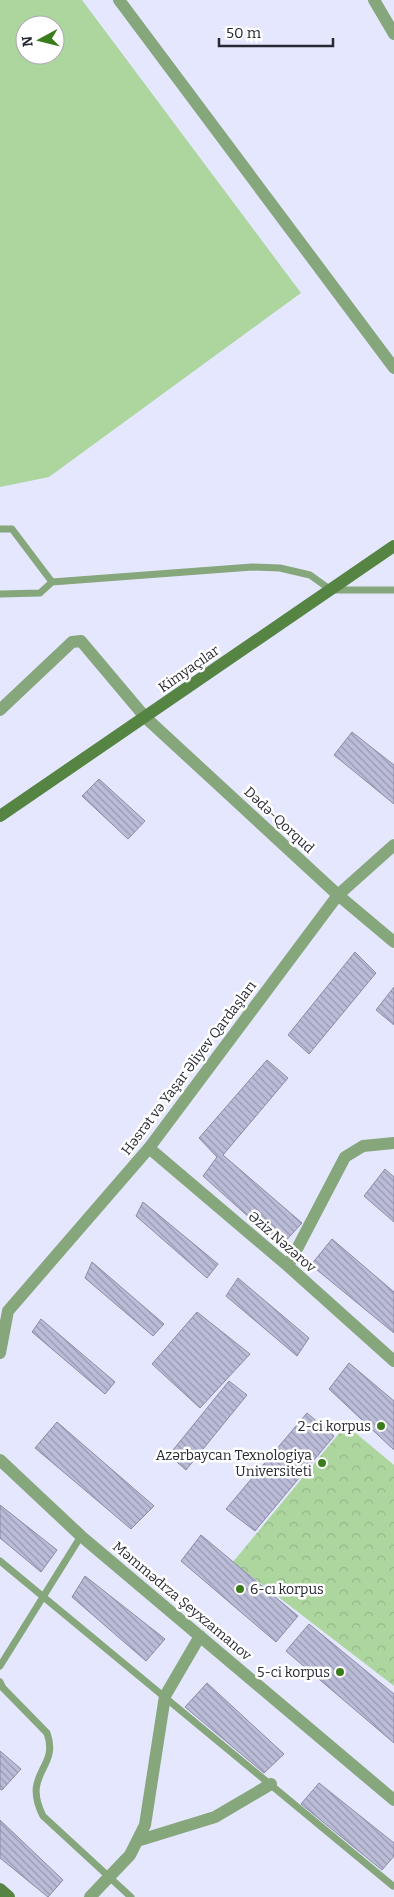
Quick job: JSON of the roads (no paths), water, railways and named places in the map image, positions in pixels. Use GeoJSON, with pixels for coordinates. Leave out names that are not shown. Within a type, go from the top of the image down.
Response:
{"type":"FeatureCollection","features":[{"type":"Feature","properties":{"kind":"street"},"geometry":{"type":"LineString","coordinates":[[119,0],[394,368]]}},
{"type":"Feature","properties":{"kind":"street"},"geometry":{"type":"LineString","coordinates":[[374,0],[394,34]]}},
{"type":"Feature","properties":{"kind":"street","name":"Kimyaçılar"},"geometry":{"type":"LineString","coordinates":[[0,816],[394,546]]}},
{"type":"Feature","properties":{"kind":"street","name":"Dədə-Qorqud"},"geometry":{"type":"LineString","coordinates":[[0,710],[72,642],[81,641],[145,717],[338,896],[392,937]]}},
{"type":"Feature","properties":{"kind":"street","name":"Həsrət və Yaşar Əliyev Qardaşları"},"geometry":{"type":"LineString","coordinates":[[0,1353],[8,1312],[149,1148],[338,896],[394,845]]}},
{"type":"Feature","properties":{"kind":"street"},"geometry":{"type":"LineString","coordinates":[[288,1266],[345,1158],[363,1146],[394,1143]]}},
{"type":"Feature","properties":{"kind":"street","name":"Əziz Nəzərov"},"geometry":{"type":"LineString","coordinates":[[149,1148],[288,1266],[394,1362]]}},
{"type":"Feature","properties":{"kind":"street","name":"Məmmədrza Şeyxzamanov"},"geometry":{"type":"LineString","coordinates":[[0,1460],[81,1536],[394,1800]]}},
{"type":"Feature","properties":{"kind":"street"},"geometry":{"type":"LineString","coordinates":[[90,1897],[130,1856],[145,1825],[165,1696],[200,1636]]}},
{"type":"Feature","properties":{"kind":"street"},"geometry":{"type":"LineString","coordinates":[[137,1841],[215,1817],[271,1784]]}},
{"type":"Feature","properties":{"kind":"street"},"geometry":{"type":"LineString","coordinates":[[0,1889],[9,1897]]}},
{"type":"Feature","properties":{"kind":"lane"},"geometry":{"type":"LineString","coordinates":[[0,529],[12,528],[52,582]]}},
{"type":"Feature","properties":{"kind":"lane"},"geometry":{"type":"LineString","coordinates":[[0,594],[40,593],[52,582],[252,567],[280,568],[310,575],[331,590],[394,590]]}},
{"type":"Feature","properties":{"kind":"lane"},"geometry":{"type":"LineString","coordinates":[[0,1666],[81,1536]]}},
{"type":"Feature","properties":{"kind":"lane"},"geometry":{"type":"LineString","coordinates":[[0,1561],[394,1886]]}},
{"type":"Feature","properties":{"kind":"lane"},"geometry":{"type":"LineString","coordinates":[[0,1682],[2,1688],[47,1733],[50,1742],[50,1755],[35,1784],[36,1802],[43,1816],[108,1878],[131,1897]]}},
{"type":"Feature","properties":{"kind":"place","name":"2-ci korpus"},"geometry":{"type":"Point","coordinates":[381,1426]}},
{"type":"Feature","properties":{"kind":"place","name":"Azərbaycan Texnologiya Universiteti"},"geometry":{"type":"Point","coordinates":[322,1463]}},
{"type":"Feature","properties":{"kind":"place","name":"6-cı korpus"},"geometry":{"type":"Point","coordinates":[240,1589]}},
{"type":"Feature","properties":{"kind":"place","name":"5-ci korpus"},"geometry":{"type":"Point","coordinates":[340,1672]}}]}
